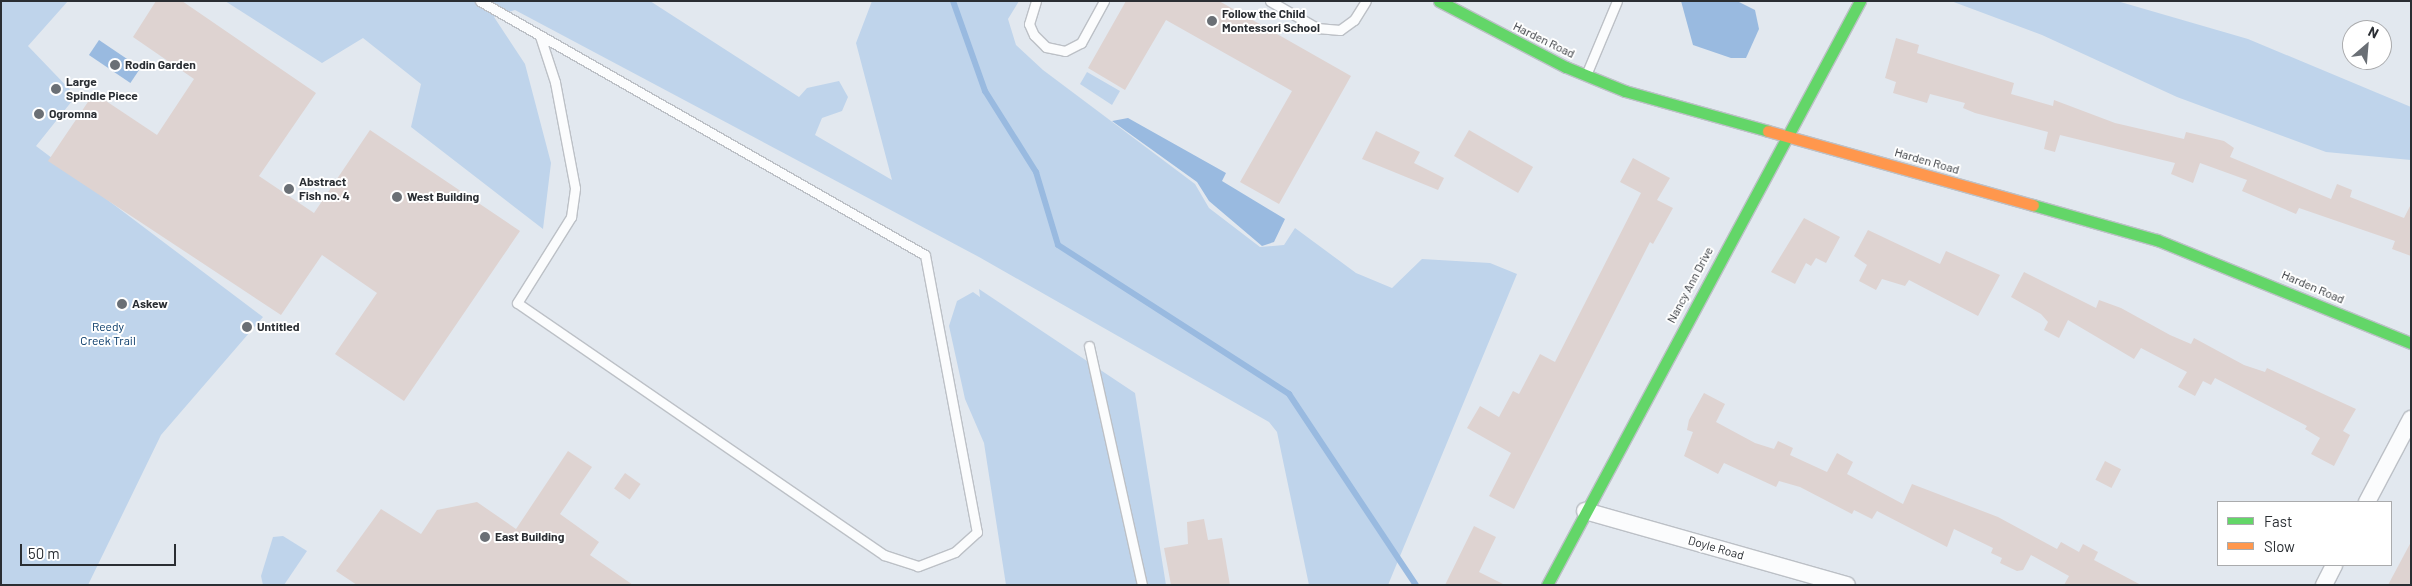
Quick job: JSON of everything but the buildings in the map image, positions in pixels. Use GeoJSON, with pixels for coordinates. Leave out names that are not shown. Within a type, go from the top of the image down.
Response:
{"type":"FeatureCollection","features":[{"type":"Feature","properties":{"kind":"street","name":"Harden Road"},"geometry":{"type":"LineString","coordinates":[[1439,1],[1454,5],[1586,75],[1625,91],[2157,240],[2411,343]]}},
{"type":"Feature","properties":{"kind":"street","name":"Nancy Ann Drive"},"geometry":{"type":"LineString","coordinates":[[1547,585],[1785,135],[1860,1]]}},
{"type":"Feature","properties":{"kind":"street"},"geometry":{"type":"LineString","coordinates":[[2368,501],[2411,419]]}},
{"type":"Feature","properties":{"kind":"street","name":"Doyle Road"},"geometry":{"type":"LineString","coordinates":[[1585,512],[1847,585]]}},
{"type":"Feature","properties":{"kind":"street"},"geometry":{"type":"LineString","coordinates":[[2324,585],[2334,566]]}},
{"type":"Feature","properties":{"kind":"lane"},"geometry":{"type":"LineString","coordinates":[[480,1],[925,255],[977,532],[955,552],[918,566],[884,555],[517,303],[570,217],[575,188],[555,82],[540,36]]}},
{"type":"Feature","properties":{"kind":"lane"},"geometry":{"type":"LineString","coordinates":[[1036,1],[1029,24],[1034,35],[1046,47],[1065,51],[1081,43],[1104,1]]}},
{"type":"Feature","properties":{"kind":"lane"},"geometry":{"type":"LineString","coordinates":[[1270,1],[1317,28],[1340,30],[1354,20],[1366,1]]}},
{"type":"Feature","properties":{"kind":"lane"},"geometry":{"type":"LineString","coordinates":[[1586,75],[1617,1]]}},
{"type":"Feature","properties":{"kind":"lane"},"geometry":{"type":"LineString","coordinates":[[1089,346],[1142,585]]}},
{"type":"Feature","properties":{"kind":"green space","name":"Reedy Creek Trail"},"geometry":{"type":"Polygon","coordinates":[[[1,1],[68,1],[28,46],[76,96],[36,146],[263,317],[161,435],[88,585],[1,585],[1,1]]]}},
{"type":"Feature","properties":{"kind":"green space"},"geometry":{"type":"Polygon","coordinates":[[[225,1],[650,1],[799,97],[807,88],[839,81],[848,97],[842,111],[822,118],[815,135],[892,180],[856,43],[872,1],[1019,1],[1008,19],[1016,45],[1043,70],[1195,184],[1209,208],[1260,247],[1284,245],[1295,228],[1356,273],[1392,288],[1422,259],[1490,263],[1517,274],[1388,585],[1309,585],[1277,432],[1269,422],[979,257],[515,10],[494,17],[525,64],[551,163],[543,229],[411,127],[421,84],[363,38],[322,63],[225,1]]]}},
{"type":"Feature","properties":{"kind":"green space"},"geometry":{"type":"Polygon","coordinates":[[[1951,1],[2117,1],[2248,39],[2411,107],[2411,160],[2326,152],[2177,97],[2042,35],[1951,1]]]}},
{"type":"Feature","properties":{"kind":"green space"},"geometry":{"type":"Polygon","coordinates":[[[1087,72],[1120,91],[1112,105],[1080,84],[1087,72]]]}},
{"type":"Feature","properties":{"kind":"green space"},"geometry":{"type":"Polygon","coordinates":[[[979,289],[1135,393],[1166,585],[1006,585],[984,443],[965,399],[949,326],[957,301],[973,292],[980,297],[979,289]]]}},
{"type":"Feature","properties":{"kind":"green space"},"geometry":{"type":"Polygon","coordinates":[[[283,536],[307,551],[284,585],[263,585],[261,576],[273,537],[283,536]]]}},
{"type":"Feature","properties":{"kind":"shaded area"},"geometry":{"type":"Polygon","coordinates":[[[1681,1],[1737,1],[1755,10],[1759,29],[1746,58],[1731,58],[1693,45],[1681,1]]]}},
{"type":"Feature","properties":{"kind":"shaded area"},"geometry":{"type":"Polygon","coordinates":[[[99,40],[140,68],[130,83],[89,55],[99,40]]]}},
{"type":"Feature","properties":{"kind":"shaded area"},"geometry":{"type":"Polygon","coordinates":[[[1128,118],[1226,173],[1222,181],[1285,219],[1274,242],[1262,246],[1209,201],[1197,182],[1112,121],[1128,118]]]}},
{"type":"Feature","properties":{"kind":"waterway"},"geometry":{"type":"LineString","coordinates":[[953,1],[985,91],[1036,172],[1058,245],[1289,394],[1416,585]]}},
{"type":"Feature","properties":{"kind":"traffic: fast"},"geometry":{"type":"LineString","coordinates":[[1439,1],[1566,67],[1625,91],[1768,131]]}},
{"type":"Feature","properties":{"kind":"traffic: fast"},"geometry":{"type":"LineString","coordinates":[[1547,585],[1860,1]]}},
{"type":"Feature","properties":{"kind":"traffic: fast"},"geometry":{"type":"LineString","coordinates":[[2033,205],[2157,240],[2411,343]]}},
{"type":"Feature","properties":{"kind":"traffic: slow"},"geometry":{"type":"LineString","coordinates":[[1768,131],[2033,205]]}},
{"type":"Feature","properties":{"kind":"place","name":"Follow the Child Montessori School"},"geometry":{"type":"Point","coordinates":[1212,21]}},
{"type":"Feature","properties":{"kind":"place","name":"Rodin Garden"},"geometry":{"type":"Point","coordinates":[115,65]}},
{"type":"Feature","properties":{"kind":"place","name":"Large Spindle Piece"},"geometry":{"type":"Point","coordinates":[56,89]}},
{"type":"Feature","properties":{"kind":"place","name":"Ogromna"},"geometry":{"type":"Point","coordinates":[39,114]}},
{"type":"Feature","properties":{"kind":"place","name":"Abstract Fish no. 4"},"geometry":{"type":"Point","coordinates":[289,189]}},
{"type":"Feature","properties":{"kind":"place","name":"West Building"},"geometry":{"type":"Point","coordinates":[397,197]}},
{"type":"Feature","properties":{"kind":"place","name":"Askew"},"geometry":{"type":"Point","coordinates":[122,304]}},
{"type":"Feature","properties":{"kind":"place","name":"Untitled"},"geometry":{"type":"Point","coordinates":[247,327]}},
{"type":"Feature","properties":{"kind":"place","name":"East Building"},"geometry":{"type":"Point","coordinates":[485,537]}}]}
